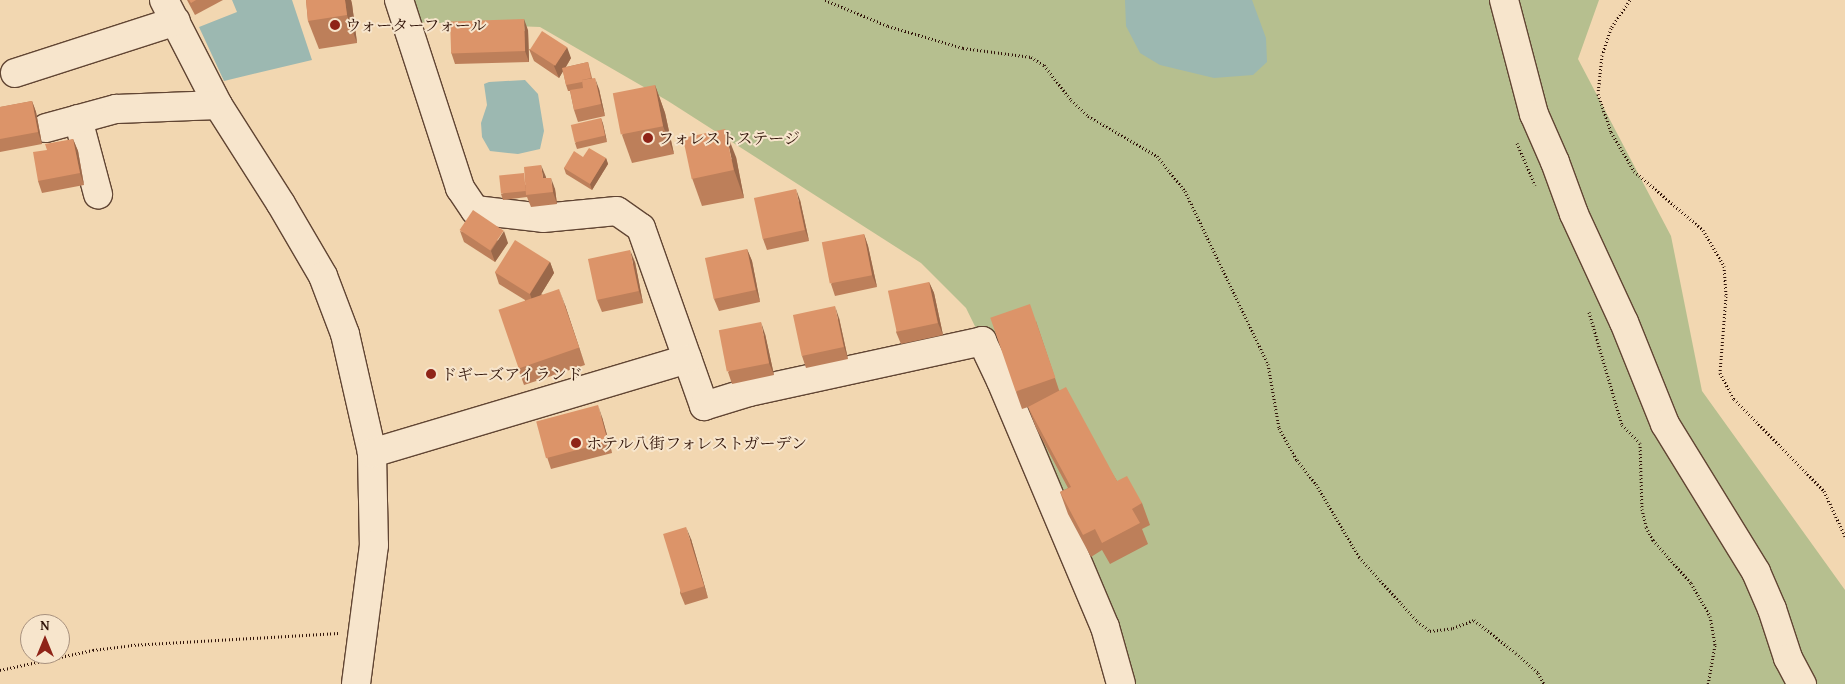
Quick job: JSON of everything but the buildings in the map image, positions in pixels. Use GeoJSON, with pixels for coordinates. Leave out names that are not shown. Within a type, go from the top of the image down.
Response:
{"type":"FeatureCollection","features":[{"type":"Feature","properties":{"kind":"street"},"geometry":{"type":"LineString","coordinates":[[398,0],[460,188],[475,210],[543,218],[617,211],[642,228],[704,406],[749,392],[982,341],[1001,380],[1105,627],[1122,684]]}},
{"type":"Feature","properties":{"kind":"street"},"geometry":{"type":"LineString","coordinates":[[1504,0],[1534,114],[1555,162],[1574,214],[1624,322],[1665,424],[1756,572],[1772,609],[1788,658],[1802,684]]}},
{"type":"Feature","properties":{"kind":"street"},"geometry":{"type":"LineString","coordinates":[[15,73],[170,11],[218,105],[281,204],[323,276],[345,334],[372,453],[374,546],[365,632],[356,684]]}},
{"type":"Feature","properties":{"kind":"street"},"geometry":{"type":"LineString","coordinates":[[46,128],[116,109],[218,105]]}},
{"type":"Feature","properties":{"kind":"street"},"geometry":{"type":"LineString","coordinates":[[78,119],[98,194]]}},
{"type":"Feature","properties":{"kind":"street"},"geometry":{"type":"LineString","coordinates":[[372,453],[687,359]]}},
{"type":"Feature","properties":{"kind":"path"},"geometry":{"type":"LineString","coordinates":[[825,0],[888,26],[963,48],[1031,56],[1044,65],[1071,100],[1088,116],[1157,156],[1185,191],[1268,364],[1279,428],[1297,460],[1316,484],[1359,557],[1417,621],[1430,631],[1453,628],[1474,620],[1516,652],[1538,673],[1544,684]]}},
{"type":"Feature","properties":{"kind":"path"},"geometry":{"type":"LineString","coordinates":[[1630,0],[1611,28],[1602,55],[1598,94],[1611,132],[1634,171],[1703,230],[1720,259],[1724,266],[1726,296],[1720,373],[1734,399],[1824,491],[1845,536]]}},
{"type":"Feature","properties":{"kind":"path"},"geometry":{"type":"LineString","coordinates":[[1514,135],[1523,161],[1536,187]]}},
{"type":"Feature","properties":{"kind":"path"},"geometry":{"type":"LineString","coordinates":[[1587,305],[1622,425],[1640,443],[1642,509],[1646,527],[1652,540],[1691,583],[1710,616],[1715,645],[1708,684]]}},
{"type":"Feature","properties":{"kind":"path"},"geometry":{"type":"LineString","coordinates":[[0,670],[93,650],[131,645],[365,632]]}},
{"type":"Feature","properties":{"kind":"green space"},"geometry":{"type":"Polygon","coordinates":[[[403,0],[1599,0],[1578,59],[1671,236],[1702,391],[1845,590],[1845,684],[1129,684],[998,373],[966,308],[921,263],[668,101],[540,27],[415,22],[403,0]]]}},
{"type":"Feature","properties":{"kind":"water"},"geometry":{"type":"Polygon","coordinates":[[[232,0],[292,0],[312,60],[224,81],[199,27],[237,12],[232,0]]]}},
{"type":"Feature","properties":{"kind":"water"},"geometry":{"type":"Polygon","coordinates":[[[1125,0],[1252,0],[1266,38],[1267,62],[1253,75],[1214,78],[1160,65],[1140,53],[1126,26],[1125,0]]]}},
{"type":"Feature","properties":{"kind":"water"},"geometry":{"type":"Polygon","coordinates":[[[525,80],[538,94],[544,131],[540,149],[518,154],[490,151],[482,137],[481,123],[487,105],[484,84],[489,82],[525,80]]]}},
{"type":"Feature","properties":{"kind":"place","name":"ウォーターフォール"},"geometry":{"type":"Point","coordinates":[335,25]}},
{"type":"Feature","properties":{"kind":"place","name":"フォレストステージ"},"geometry":{"type":"Point","coordinates":[648,138]}},
{"type":"Feature","properties":{"kind":"place","name":"ドギーズアイランド"},"geometry":{"type":"Point","coordinates":[431,374]}},
{"type":"Feature","properties":{"kind":"place","name":"ホテル八街フォレストガーデン"},"geometry":{"type":"Point","coordinates":[576,443]}}]}
